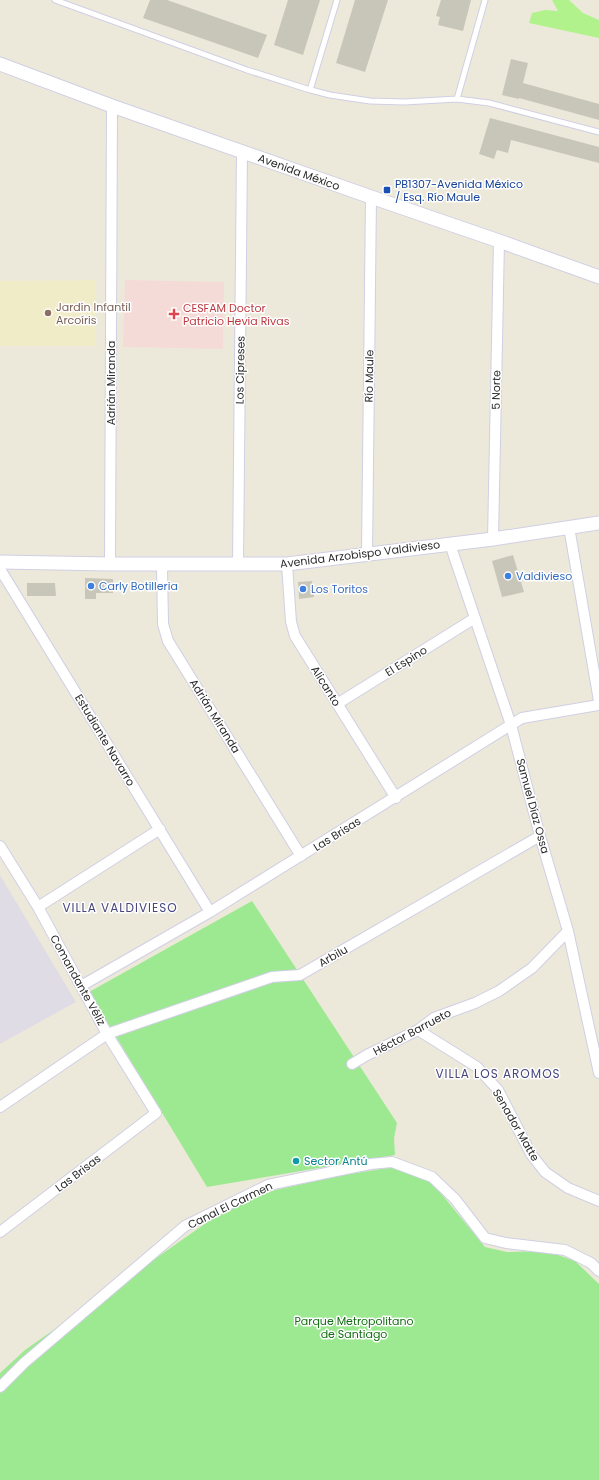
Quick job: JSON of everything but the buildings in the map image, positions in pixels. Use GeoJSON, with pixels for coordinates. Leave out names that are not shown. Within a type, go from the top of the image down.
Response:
{"type":"FeatureCollection","features":[{"type":"Feature","properties":{"kind":"street","name":"Avenida México"},"geometry":{"type":"LineString","coordinates":[[0,64],[112,106],[499,241],[599,278]]}},
{"type":"Feature","properties":{"kind":"street","name":"Adrián Miranda"},"geometry":{"type":"LineString","coordinates":[[110,564],[112,106]]}},
{"type":"Feature","properties":{"kind":"street","name":"Los Cipreses"},"geometry":{"type":"LineString","coordinates":[[238,565],[242,151]]}},
{"type":"Feature","properties":{"kind":"street","name":"Río Maule"},"geometry":{"type":"LineString","coordinates":[[367,554],[371,197]]}},
{"type":"Feature","properties":{"kind":"street","name":"5 Norte"},"geometry":{"type":"LineString","coordinates":[[493,539],[499,241]]}},
{"type":"Feature","properties":{"kind":"street","name":"Avenida Arzobispo Valdivieso"},"geometry":{"type":"LineString","coordinates":[[0,562],[162,565],[287,564],[493,539],[599,523]]}},
{"type":"Feature","properties":{"kind":"street"},"geometry":{"type":"LineString","coordinates":[[569,527],[599,701]]}},
{"type":"Feature","properties":{"kind":"street","name":"Samuel Díaz Ossa"},"geometry":{"type":"LineString","coordinates":[[450,544],[511,725],[540,836],[568,931],[599,1073]]}},
{"type":"Feature","properties":{"kind":"street","name":"Alicanto"},"geometry":{"type":"LineString","coordinates":[[287,564],[291,622],[295,636],[396,798]]}},
{"type":"Feature","properties":{"kind":"street","name":"Adrián Miranda"},"geometry":{"type":"LineString","coordinates":[[162,565],[163,624],[168,640],[301,856]]}},
{"type":"Feature","properties":{"kind":"street","name":"Estudiante Navarro"},"geometry":{"type":"LineString","coordinates":[[0,569],[210,912]]}},
{"type":"Feature","properties":{"kind":"street","name":"El Espino"},"geometry":{"type":"LineString","coordinates":[[337,704],[474,618]]}},
{"type":"Feature","properties":{"kind":"street","name":"Las Brisas"},"geometry":{"type":"LineString","coordinates":[[81,986],[210,912],[396,798],[522,718],[599,705]]}},
{"type":"Feature","properties":{"kind":"street"},"geometry":{"type":"LineString","coordinates":[[38,908],[160,829]]}},
{"type":"Feature","properties":{"kind":"street","name":"Arbilu"},"geometry":{"type":"LineString","coordinates":[[0,1107],[107,1034],[272,977],[300,975],[540,836]]}},
{"type":"Feature","properties":{"kind":"street","name":"Comandante Véliz"},"geometry":{"type":"LineString","coordinates":[[0,846],[38,908],[107,1034],[156,1114]]}},
{"type":"Feature","properties":{"kind":"street","name":"Héctor Barrueto"},"geometry":{"type":"LineString","coordinates":[[352,1064],[418,1030],[434,1018],[475,1003],[499,992],[532,968],[568,931]]}},
{"type":"Feature","properties":{"kind":"street","name":"Senador Matte"},"geometry":{"type":"LineString","coordinates":[[418,1030],[477,1067],[498,1090],[532,1154],[546,1172],[568,1188],[599,1201]]}},
{"type":"Feature","properties":{"kind":"street","name":"Las Brisas"},"geometry":{"type":"LineString","coordinates":[[0,1232],[156,1114]]}},
{"type":"Feature","properties":{"kind":"street","name":"Canal El Carmen"},"geometry":{"type":"LineString","coordinates":[[0,1387],[24,1363],[185,1226],[268,1185],[337,1170],[392,1162],[409,1168],[432,1177],[455,1199],[485,1238],[506,1243],[565,1250],[592,1263],[599,1271]]}},
{"type":"Feature","properties":{"kind":"lane"},"geometry":{"type":"LineString","coordinates":[[55,0],[247,70],[337,97],[370,101],[404,102],[457,100],[500,105],[599,132]]}},
{"type":"Feature","properties":{"kind":"lane"},"geometry":{"type":"LineString","coordinates":[[310,90],[337,0]]}},
{"type":"Feature","properties":{"kind":"lane"},"geometry":{"type":"LineString","coordinates":[[457,100],[485,0]]}},
{"type":"Feature","properties":{"kind":"shaded area","name":"Jardín Infantil Arcoíris"},"geometry":{"type":"Polygon","coordinates":[[[96,280],[96,346],[0,346],[0,281],[96,280]]]}},
{"type":"Feature","properties":{"kind":"shaded area","name":"CESFAM Doctor Patricio Hevia Rivas"},"geometry":{"type":"Polygon","coordinates":[[[125,280],[224,282],[223,349],[123,347],[125,280]]]}},
{"type":"Feature","properties":{"kind":"shaded area"},"geometry":{"type":"Polygon","coordinates":[[[0,875],[76,1002],[0,1044],[0,875]]]}},
{"type":"Feature","properties":{"kind":"green space"},"geometry":{"type":"Polygon","coordinates":[[[552,0],[569,0],[583,13],[599,20],[599,38],[529,23],[532,13],[545,10],[558,11],[552,0]]]}},
{"type":"Feature","properties":{"kind":"green space"},"geometry":{"type":"Polygon","coordinates":[[[252,901],[397,1123],[394,1138],[395,1155],[207,1187],[89,992],[252,901]]]}},
{"type":"Feature","properties":{"kind":"green space","name":"Parque Metropolitano de Santiago"},"geometry":{"type":"Polygon","coordinates":[[[394,1167],[430,1180],[485,1247],[507,1252],[547,1251],[575,1261],[599,1284],[599,1480],[0,1480],[0,1373],[25,1350],[216,1216],[239,1203],[275,1190],[343,1175],[394,1167]]]}},
{"type":"Feature","properties":{"kind":"place","name":"PB1307-Avenida México / Esq. Río Maule"},"geometry":{"type":"Point","coordinates":[387,190]}},
{"type":"Feature","properties":{"kind":"place","name":"Jardín Infantil Arcoíris"},"geometry":{"type":"Point","coordinates":[48,313]}},
{"type":"Feature","properties":{"kind":"place","name":"CESFAM Doctor Patricio Hevia Rivas"},"geometry":{"type":"Point","coordinates":[174,314]}},
{"type":"Feature","properties":{"kind":"place","name":"Valdivieso"},"geometry":{"type":"Point","coordinates":[508,576]}},
{"type":"Feature","properties":{"kind":"place","name":"Carly Botilleria"},"geometry":{"type":"Point","coordinates":[91,586]}},
{"type":"Feature","properties":{"kind":"place","name":"Los Toritos"},"geometry":{"type":"Point","coordinates":[303,589]}},
{"type":"Feature","properties":{"kind":"place","name":"Sector Antú"},"geometry":{"type":"Point","coordinates":[296,1161]}},
{"type":"Feature","properties":{"kind":"district","name":"VILLA VALDIVIESO"},"geometry":{"type":"Point","coordinates":[120,908]}},
{"type":"Feature","properties":{"kind":"district","name":"VILLA LOS AROMOS"},"geometry":{"type":"Point","coordinates":[498,1074]}}]}
